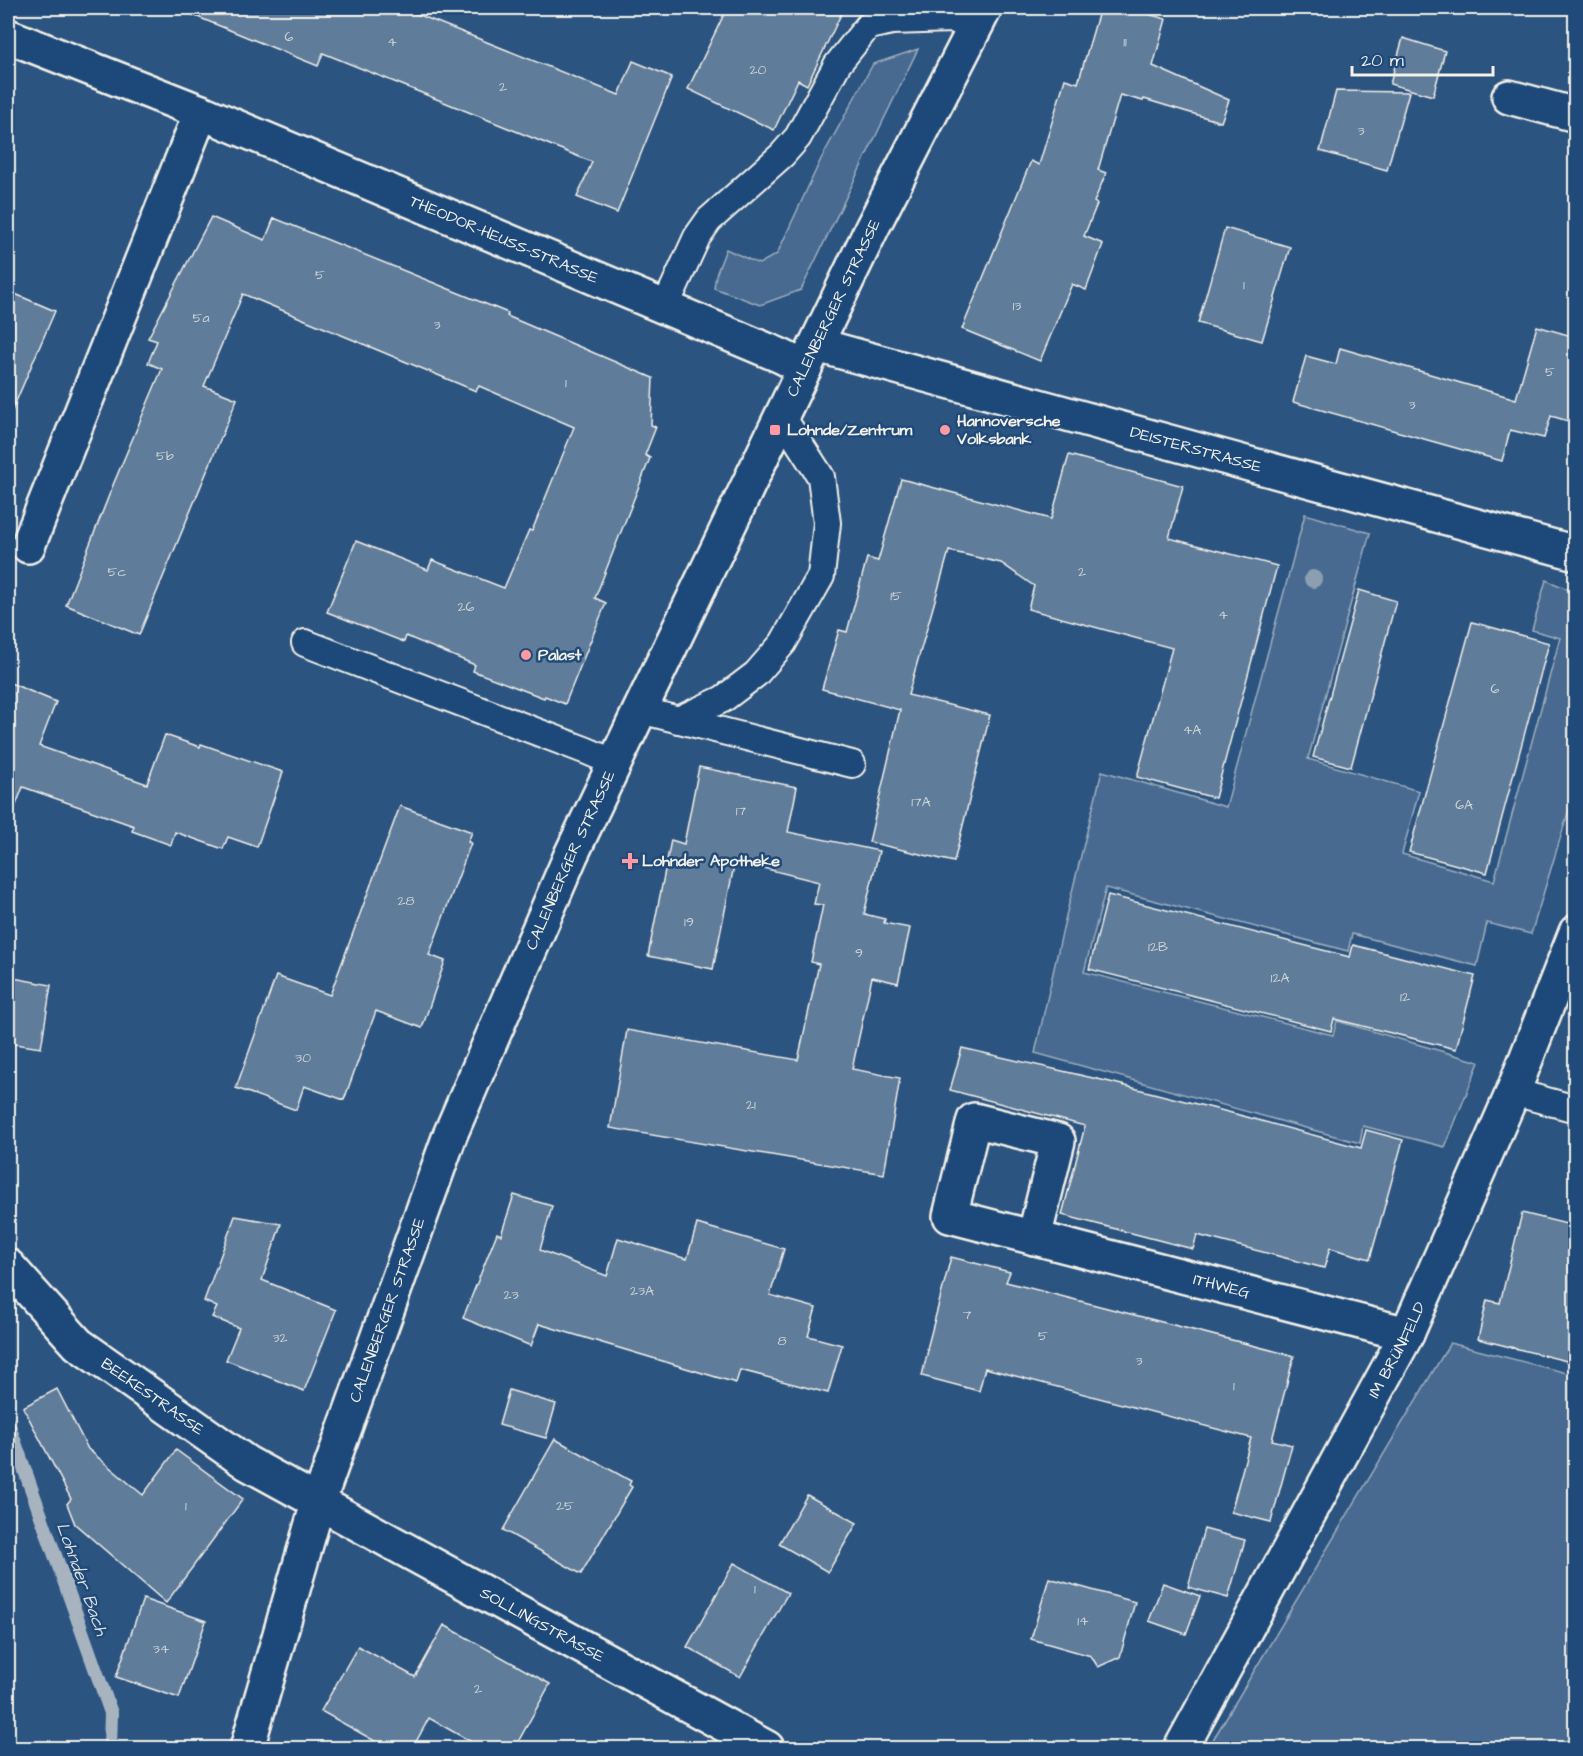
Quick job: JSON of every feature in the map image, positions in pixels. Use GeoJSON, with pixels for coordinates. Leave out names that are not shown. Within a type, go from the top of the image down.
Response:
{"type":"FeatureCollection","features":[{"type":"Feature","properties":{"kind":"street","name":"CALENBERGER STRASSE"},"geometry":{"type":"LineString","coordinates":[[247,1749],[318,1503],[450,1135],[571,855],[872,228],[980,17]]}},
{"type":"Feature","properties":{"kind":"street","name":"THEODOR-HEUSS-STRASSE"},"geometry":{"type":"LineString","coordinates":[[8,36],[201,112],[665,307],[811,356]]}},
{"type":"Feature","properties":{"kind":"street"},"geometry":{"type":"LineString","coordinates":[[1509,97],[1575,115]]}},
{"type":"Feature","properties":{"kind":"street"},"geometry":{"type":"LineString","coordinates":[[28,546],[201,112]]}},
{"type":"Feature","properties":{"kind":"street","name":"DEISTERSTRASSE"},"geometry":{"type":"LineString","coordinates":[[811,356],[1249,464],[1575,553]]}},
{"type":"Feature","properties":{"kind":"street","name":"IM BRÜNFELD"},"geometry":{"type":"LineString","coordinates":[[1180,1749],[1407,1334],[1513,1092],[1575,932]]}},
{"type":"Feature","properties":{"kind":"street","name":"ITHWEG"},"geometry":{"type":"LineString","coordinates":[[1034,1238],[1407,1334]]}},
{"type":"Feature","properties":{"kind":"street","name":"BEEKESTRASSE"},"geometry":{"type":"LineString","coordinates":[[8,1266],[78,1344],[247,1463],[318,1503]]}},
{"type":"Feature","properties":{"kind":"street","name":"SOLLINGSTRASSE"},"geometry":{"type":"LineString","coordinates":[[318,1503],[767,1749]]}},
{"type":"Feature","properties":{"kind":"lane"},"geometry":{"type":"LineString","coordinates":[[665,307],[696,237],[709,220],[782,155],[798,136],[837,65],[868,26],[892,21],[980,17]]}},
{"type":"Feature","properties":{"kind":"lane"},"geometry":{"type":"LineString","coordinates":[[678,720],[723,699],[756,674],[783,643],[821,576],[827,523],[821,477],[781,415]]}},
{"type":"Feature","properties":{"kind":"lane"},"geometry":{"type":"LineString","coordinates":[[305,643],[615,763]]}},
{"type":"Feature","properties":{"kind":"lane"},"geometry":{"type":"LineString","coordinates":[[640,710],[852,764]]}},
{"type":"Feature","properties":{"kind":"lane"},"geometry":{"type":"LineString","coordinates":[[1513,1092],[1575,1109]]}},
{"type":"Feature","properties":{"kind":"shaded area"},"geometry":{"type":"Polygon","coordinates":[[[918,49],[801,290],[760,305],[714,288],[716,275],[726,249],[759,264],[777,254],[821,159],[873,64],[918,49]]]}},
{"type":"Feature","properties":{"kind":"shaded area"},"geometry":{"type":"Polygon","coordinates":[[[1305,514],[1370,533],[1308,759],[1419,791],[1402,854],[1494,881],[1560,638],[1532,630],[1546,580],[1575,592],[1575,790],[1531,934],[1487,923],[1477,966],[1352,934],[1348,951],[1106,888],[1084,972],[1333,1035],[1337,1021],[1479,1062],[1445,1147],[1363,1126],[1360,1143],[1035,1053],[1102,771],[1226,807],[1305,514]]]}},
{"type":"Feature","properties":{"kind":"shaded area"},"geometry":{"type":"Polygon","coordinates":[[[1450,1343],[1575,1375],[1575,1748],[1208,1748],[1450,1343]]]}},
{"type":"Feature","properties":{"kind":"building"},"geometry":{"type":"Polygon","coordinates":[[[178,8],[402,8],[619,95],[633,61],[672,77],[617,213],[577,197],[592,162],[323,53],[318,66],[178,8]]]}},
{"type":"Feature","properties":{"kind":"building"},"geometry":{"type":"Polygon","coordinates":[[[727,8],[844,8],[807,85],[798,80],[774,130],[688,89],[727,8]]]}},
{"type":"Feature","properties":{"kind":"building"},"geometry":{"type":"Polygon","coordinates":[[[1100,8],[1126,8],[1166,19],[1153,66],[1229,100],[1221,122],[1144,99],[1143,101],[1120,95],[1098,170],[1106,173],[1084,236],[1103,244],[1086,290],[1072,284],[1040,361],[962,329],[1031,161],[1039,165],[1065,79],[1078,83],[1100,8]]]}},
{"type":"Feature","properties":{"kind":"building"},"geometry":{"type":"Polygon","coordinates":[[[1403,38],[1445,51],[1433,96],[1390,84],[1403,38]]]}},
{"type":"Feature","properties":{"kind":"building"},"geometry":{"type":"Polygon","coordinates":[[[1336,91],[1409,92],[1387,170],[1320,151],[1336,91]]]}},
{"type":"Feature","properties":{"kind":"building"},"geometry":{"type":"Polygon","coordinates":[[[211,217],[265,240],[274,218],[508,313],[507,316],[653,378],[651,425],[656,427],[645,455],[650,458],[595,598],[606,603],[565,704],[473,671],[475,665],[406,636],[404,642],[327,612],[356,541],[428,570],[432,560],[504,588],[529,530],[532,531],[574,427],[479,386],[476,391],[243,294],[204,386],[237,399],[139,635],[66,605],[162,369],[148,363],[157,341],[148,338],[211,217]]]}},
{"type":"Feature","properties":{"kind":"building"},"geometry":{"type":"Polygon","coordinates":[[[1225,228],[1290,247],[1262,341],[1198,323],[1225,228]]]}},
{"type":"Feature","properties":{"kind":"building"},"geometry":{"type":"Polygon","coordinates":[[[8,291],[55,311],[8,420],[8,291]]]}},
{"type":"Feature","properties":{"kind":"building"},"geometry":{"type":"Polygon","coordinates":[[[1537,326],[1575,337],[1575,423],[1551,416],[1544,438],[1510,430],[1502,461],[1293,402],[1306,356],[1336,364],[1340,348],[1516,399],[1537,326]]]}},
{"type":"Feature","properties":{"kind":"building"},"geometry":{"type":"Polygon","coordinates":[[[1069,455],[1183,486],[1169,538],[1277,566],[1215,798],[1137,777],[1172,648],[1028,609],[1034,586],[1001,563],[949,551],[908,695],[990,715],[954,862],[869,842],[900,710],[822,689],[839,630],[847,632],[867,558],[878,561],[901,479],[1051,519],[1069,455]]]}},
{"type":"Feature","properties":{"kind":"building"},"geometry":{"type":"Polygon","coordinates":[[[1359,590],[1396,601],[1351,767],[1313,757],[1359,590]]]}},
{"type":"Feature","properties":{"kind":"building"},"geometry":{"type":"Polygon","coordinates":[[[1472,622],[1549,643],[1487,873],[1409,852],[1472,622]]]}},
{"type":"Feature","properties":{"kind":"building"},"geometry":{"type":"Polygon","coordinates":[[[8,682],[56,702],[39,746],[147,784],[165,735],[200,747],[201,744],[283,772],[257,847],[228,837],[223,849],[175,832],[171,845],[132,831],[134,826],[23,787],[10,820],[8,820],[8,682]]]}},
{"type":"Feature","properties":{"kind":"building"},"geometry":{"type":"Polygon","coordinates":[[[699,767],[797,787],[788,832],[879,851],[864,914],[885,919],[884,923],[910,928],[898,983],[872,977],[852,1069],[900,1078],[884,1174],[610,1128],[627,1030],[798,1060],[819,964],[811,962],[823,905],[814,904],[819,882],[735,861],[713,969],[648,956],[671,840],[684,844],[699,767]]]}},
{"type":"Feature","properties":{"kind":"building"},"geometry":{"type":"Polygon","coordinates":[[[400,806],[472,832],[468,842],[471,843],[429,955],[445,961],[422,1028],[376,1011],[344,1100],[304,1086],[296,1110],[236,1088],[276,976],[330,995],[400,806]]]}},
{"type":"Feature","properties":{"kind":"building"},"geometry":{"type":"Polygon","coordinates":[[[1108,895],[1350,957],[1353,945],[1475,976],[1456,1049],[1334,1019],[1331,1031],[1089,969],[1108,895]]]}},
{"type":"Feature","properties":{"kind":"building"},"geometry":{"type":"Polygon","coordinates":[[[8,977],[51,985],[41,1048],[8,1043],[8,977]]]}},
{"type":"Feature","properties":{"kind":"building"},"geometry":{"type":"Polygon","coordinates":[[[962,1048],[1106,1081],[1361,1148],[1366,1130],[1403,1140],[1370,1259],[1330,1248],[1324,1268],[1197,1235],[1193,1249],[1062,1215],[1085,1126],[950,1090],[962,1048]]]}},
{"type":"Feature","properties":{"kind":"building"},"geometry":{"type":"Polygon","coordinates":[[[514,1195],[552,1206],[540,1250],[607,1276],[618,1238],[687,1259],[697,1224],[784,1249],[770,1295],[816,1308],[808,1336],[842,1345],[828,1393],[740,1370],[736,1383],[539,1324],[531,1346],[463,1318],[497,1233],[501,1235],[514,1195]]]}},
{"type":"Feature","properties":{"kind":"building"},"geometry":{"type":"Polygon","coordinates":[[[1522,1213],[1575,1226],[1575,1363],[1478,1339],[1487,1300],[1500,1303],[1522,1213]]]}},
{"type":"Feature","properties":{"kind":"building"},"geometry":{"type":"Polygon","coordinates":[[[235,1216],[281,1224],[262,1280],[336,1310],[304,1391],[226,1360],[239,1328],[212,1317],[217,1307],[204,1301],[235,1216]]]}},
{"type":"Feature","properties":{"kind":"building"},"geometry":{"type":"Polygon","coordinates":[[[951,1257],[1010,1272],[1006,1282],[1294,1356],[1272,1440],[1292,1445],[1271,1522],[1231,1512],[1251,1438],[985,1368],[979,1391],[922,1376],[951,1257]]]}},
{"type":"Feature","properties":{"kind":"building"},"geometry":{"type":"Polygon","coordinates":[[[57,1389],[88,1449],[143,1495],[176,1450],[243,1499],[166,1603],[75,1524],[67,1504],[71,1499],[23,1407],[57,1389]]]}},
{"type":"Feature","properties":{"kind":"building"},"geometry":{"type":"Polygon","coordinates":[[[509,1390],[556,1404],[546,1438],[499,1425],[509,1390]]]}},
{"type":"Feature","properties":{"kind":"building"},"geometry":{"type":"Polygon","coordinates":[[[555,1439],[631,1481],[629,1485],[632,1487],[581,1574],[503,1530],[555,1439]]]}},
{"type":"Feature","properties":{"kind":"building"},"geometry":{"type":"Polygon","coordinates":[[[807,1495],[857,1523],[828,1572],[779,1544],[807,1495]]]}},
{"type":"Feature","properties":{"kind":"building"},"geometry":{"type":"Polygon","coordinates":[[[1204,1529],[1245,1540],[1228,1598],[1188,1587],[1204,1529]]]}},
{"type":"Feature","properties":{"kind":"building"},"geometry":{"type":"Polygon","coordinates":[[[734,1563],[788,1593],[740,1677],[687,1647],[734,1563]]]}},
{"type":"Feature","properties":{"kind":"building"},"geometry":{"type":"Polygon","coordinates":[[[1049,1578],[1135,1602],[1120,1657],[1098,1667],[1091,1656],[1031,1639],[1049,1578]]]}},
{"type":"Feature","properties":{"kind":"building"},"geometry":{"type":"Polygon","coordinates":[[[1163,1583],[1200,1596],[1186,1634],[1149,1621],[1163,1583]]]}},
{"type":"Feature","properties":{"kind":"building"},"geometry":{"type":"Polygon","coordinates":[[[143,1599],[206,1621],[179,1698],[116,1677],[143,1599]]]}},
{"type":"Feature","properties":{"kind":"building"},"geometry":{"type":"Polygon","coordinates":[[[444,1625],[550,1684],[514,1749],[484,1749],[429,1718],[412,1749],[389,1749],[321,1711],[358,1646],[415,1677],[444,1625]]]}},
{"type":"Feature","properties":{"kind":"waterway","name":"Lohnder Bach"},"geometry":{"type":"LineString","coordinates":[[8,1423],[111,1713],[110,1748]]}},
{"type":"Feature","properties":{"kind":"place","name":"Lohnde/Zentrum"},"geometry":{"type":"Point","coordinates":[775,430]}},
{"type":"Feature","properties":{"kind":"place","name":"Hannoversche Volksbank"},"geometry":{"type":"Point","coordinates":[945,430]}},
{"type":"Feature","properties":{"kind":"place","name":"Palast"},"geometry":{"type":"Point","coordinates":[526,655]}},
{"type":"Feature","properties":{"kind":"place","name":"Lohnder Apotheke"},"geometry":{"type":"Point","coordinates":[630,861]}}]}
